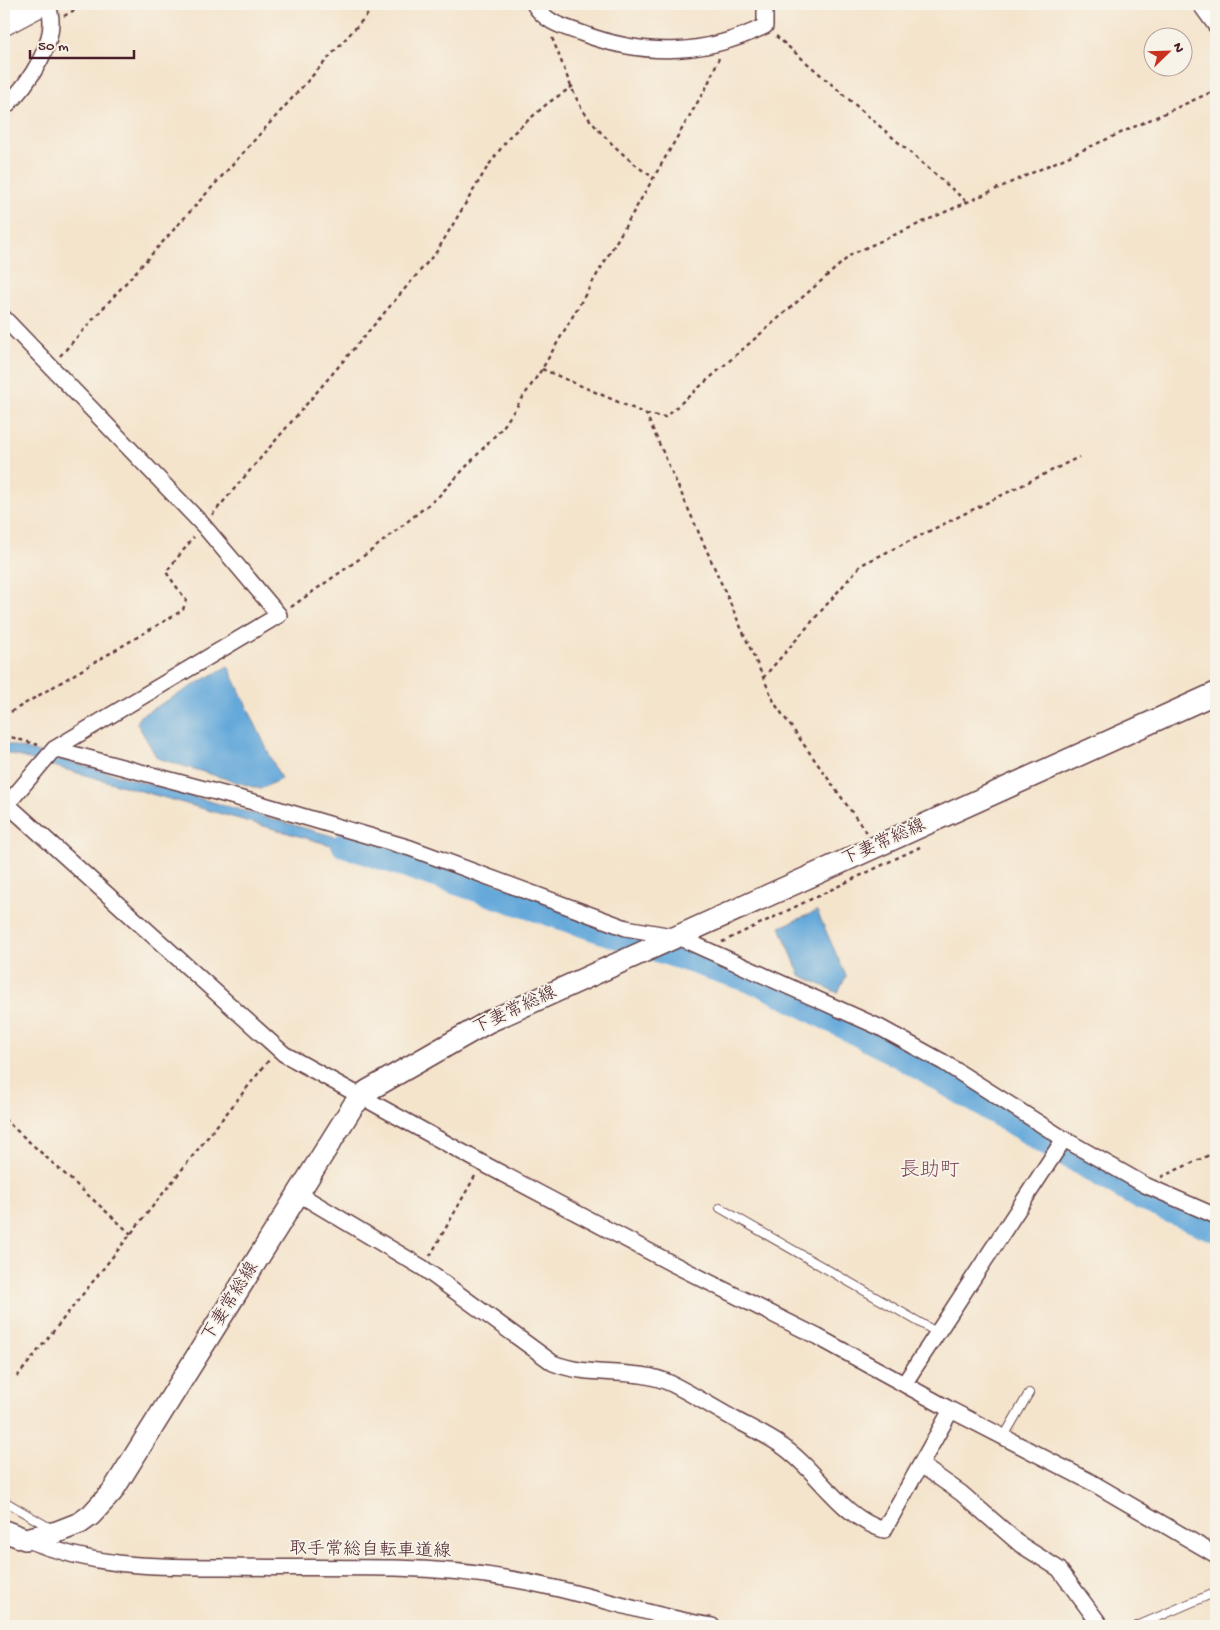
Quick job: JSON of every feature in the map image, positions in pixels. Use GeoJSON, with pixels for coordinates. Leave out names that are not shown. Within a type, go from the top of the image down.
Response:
{"type":"FeatureCollection","features":[{"type":"Feature","properties":{"kind":"highway"},"geometry":{"type":"LineString","coordinates":[[4,21],[44,13]]}},
{"type":"Feature","properties":{"kind":"main road","name":"下妻常総線"},"geometry":{"type":"LineString","coordinates":[[25,1539],[57,1532],[80,1523],[91,1515],[112,1492],[360,1097],[430,1054],[488,1022],[1216,693]]}},
{"type":"Feature","properties":{"kind":"main road"},"geometry":{"type":"LineString","coordinates":[[4,1531],[25,1539]]}},
{"type":"Feature","properties":{"kind":"street"},"geometry":{"type":"LineString","coordinates":[[4,108],[38,66],[44,13],[47,4]]}},
{"type":"Feature","properties":{"kind":"street"},"geometry":{"type":"LineString","coordinates":[[534,4],[543,17],[548,20],[600,40],[634,48],[672,51],[716,46],[765,26],[765,4]]}},
{"type":"Feature","properties":{"kind":"street"},"geometry":{"type":"LineString","coordinates":[[1200,4],[1216,26]]}},
{"type":"Feature","properties":{"kind":"street"},"geometry":{"type":"LineString","coordinates":[[4,318],[203,525],[279,615],[53,751],[6,806],[278,1049],[360,1097],[482,1163],[904,1384],[1003,1438],[1091,1482],[1216,1555]]}},
{"type":"Feature","properties":{"kind":"street"},"geometry":{"type":"LineString","coordinates":[[53,751],[257,803],[410,848],[626,928],[670,940],[879,1027],[943,1062],[1064,1138],[1145,1184],[1216,1216]]}},
{"type":"Feature","properties":{"kind":"street"},"geometry":{"type":"LineString","coordinates":[[904,1384],[1064,1138]]}},
{"type":"Feature","properties":{"kind":"street"},"geometry":{"type":"LineString","coordinates":[[299,1194],[423,1268],[553,1363],[572,1370],[652,1375],[672,1384],[782,1445],[805,1464],[848,1510],[884,1530],[951,1410]]}},
{"type":"Feature","properties":{"kind":"street"},"geometry":{"type":"LineString","coordinates":[[921,1465],[961,1493],[1021,1545],[1059,1569],[1101,1626]]}},
{"type":"Feature","properties":{"kind":"street","name":"取手常総自転車道線"},"geometry":{"type":"LineString","coordinates":[[25,1539],[56,1552],[121,1565],[159,1568],[395,1568],[494,1576],[550,1587],[666,1618],[712,1626]]}},
{"type":"Feature","properties":{"kind":"lane"},"geometry":{"type":"LineString","coordinates":[[720,1208],[938,1333]]}},
{"type":"Feature","properties":{"kind":"lane"},"geometry":{"type":"LineString","coordinates":[[1003,1438],[1029,1393]]}},
{"type":"Feature","properties":{"kind":"lane"},"geometry":{"type":"LineString","coordinates":[[4,1501],[57,1532]]}},
{"type":"Feature","properties":{"kind":"lane"},"geometry":{"type":"LineString","coordinates":[[1137,1626],[1216,1592]]}},
{"type":"Feature","properties":{"kind":"path"},"geometry":{"type":"LineString","coordinates":[[44,13],[84,4]]}},
{"type":"Feature","properties":{"kind":"path"},"geometry":{"type":"LineString","coordinates":[[51,366],[377,4]]}},
{"type":"Feature","properties":{"kind":"path"},"geometry":{"type":"LineString","coordinates":[[548,20],[552,36],[581,107],[595,124],[640,169],[654,177]]}},
{"type":"Feature","properties":{"kind":"path"},"geometry":{"type":"LineString","coordinates":[[765,26],[967,202]]}},
{"type":"Feature","properties":{"kind":"path"},"geometry":{"type":"LineString","coordinates":[[279,615],[372,550],[438,497],[503,428],[542,368],[707,86],[719,59],[716,46]]}},
{"type":"Feature","properties":{"kind":"path"},"geometry":{"type":"LineString","coordinates":[[4,716],[183,610],[186,600],[166,572],[203,525],[437,251],[488,166],[510,136],[548,103],[573,86]]}},
{"type":"Feature","properties":{"kind":"path"},"geometry":{"type":"LineString","coordinates":[[542,368],[646,414],[665,418],[852,254],[1216,90]]}},
{"type":"Feature","properties":{"kind":"path"},"geometry":{"type":"LineString","coordinates":[[646,414],[775,704],[876,847]]}},
{"type":"Feature","properties":{"kind":"path"},"geometry":{"type":"LineString","coordinates":[[764,678],[862,565],[1079,457]]}},
{"type":"Feature","properties":{"kind":"path"},"geometry":{"type":"LineString","coordinates":[[4,735],[53,751]]}},
{"type":"Feature","properties":{"kind":"path"},"geometry":{"type":"LineString","coordinates":[[17,1377],[278,1049]]}},
{"type":"Feature","properties":{"kind":"path"},"geometry":{"type":"LineString","coordinates":[[4,1120],[131,1234]]}},
{"type":"Feature","properties":{"kind":"path"},"geometry":{"type":"LineString","coordinates":[[1145,1184],[1216,1152]]}},
{"type":"Feature","properties":{"kind":"path"},"geometry":{"type":"LineString","coordinates":[[423,1268],[482,1163]]}},
{"type":"Feature","properties":{"kind":"water"},"geometry":{"type":"Polygon","coordinates":[[[228,666],[281,779],[260,789],[157,758],[137,723],[140,716],[228,666]]]}},
{"type":"Feature","properties":{"kind":"water"},"geometry":{"type":"Polygon","coordinates":[[[4,743],[378,849],[376,858],[4,752],[4,743]]]}},
{"type":"Feature","properties":{"kind":"water"},"geometry":{"type":"Polygon","coordinates":[[[817,911],[846,976],[838,993],[800,975],[780,927],[817,911]]]}},
{"type":"Feature","properties":{"kind":"waterway"},"geometry":{"type":"LineString","coordinates":[[344,845],[766,986],[900,1056],[1140,1198],[1216,1230]]}},
{"type":"Feature","properties":{"kind":"district","name":"長助町"},"geometry":{"type":"Point","coordinates":[930,1171]}}]}
